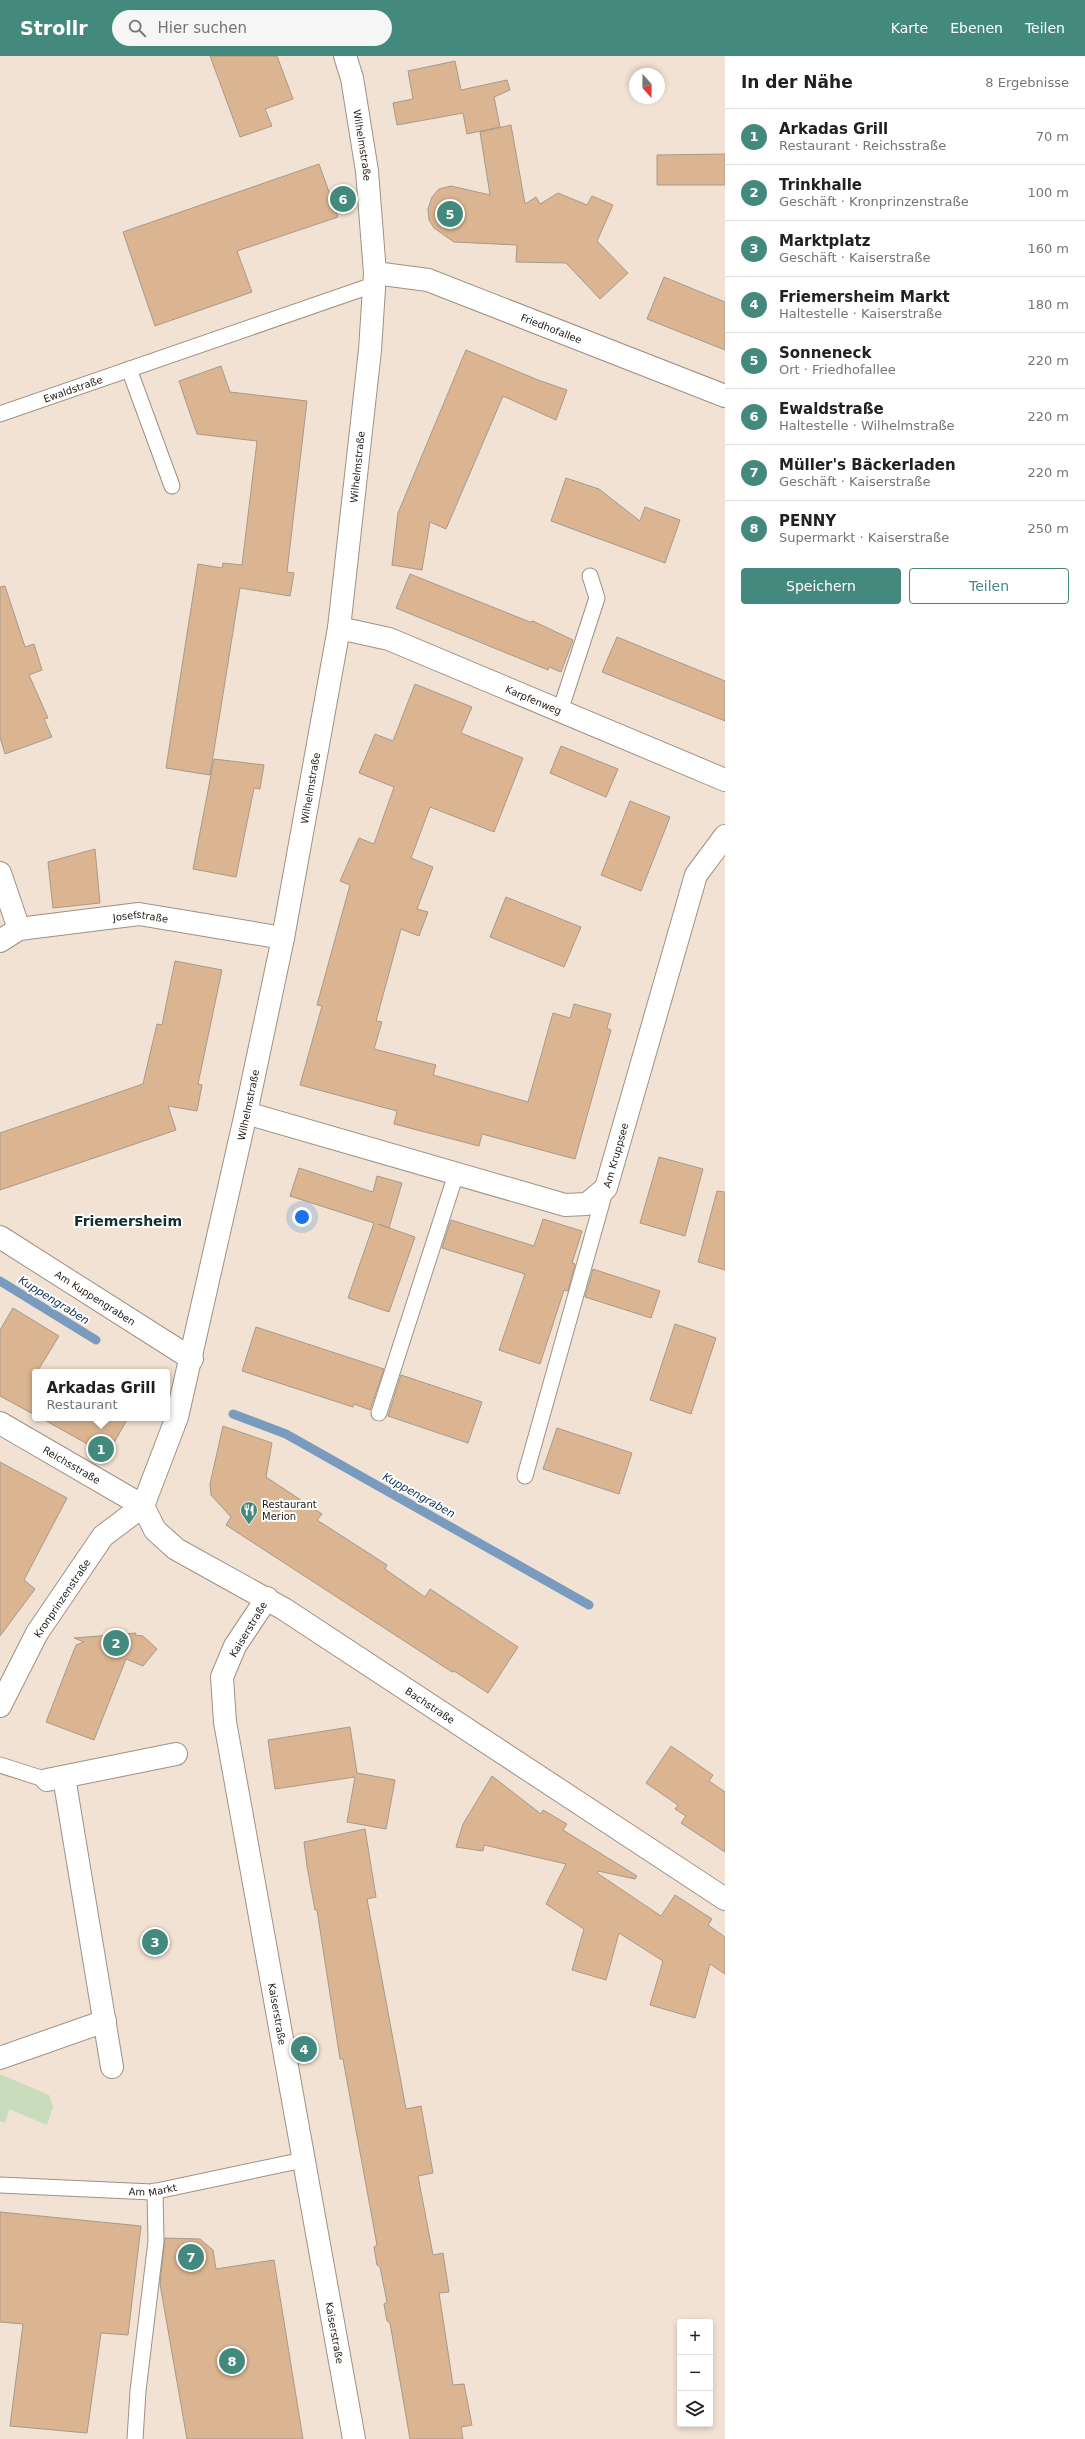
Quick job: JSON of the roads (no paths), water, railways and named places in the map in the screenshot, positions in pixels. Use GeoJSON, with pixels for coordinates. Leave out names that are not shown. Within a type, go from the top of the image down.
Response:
{"type":"FeatureCollection","features":[{"type":"Feature","properties":{"kind":"street","name":"Wilhelmstraße"},"geometry":{"type":"LineString","coordinates":[[143,1506],[177,1417],[192,1359],[283,938],[339,628],[370,350],[374,279],[367,171],[352,78],[345,56]]}},
{"type":"Feature","properties":{"kind":"street","name":"Friedhofallee"},"geometry":{"type":"LineString","coordinates":[[374,279],[428,280],[725,396]]}},
{"type":"Feature","properties":{"kind":"street","name":"Karpfenweg"},"geometry":{"type":"LineString","coordinates":[[339,628],[389,639],[725,780]]}},
{"type":"Feature","properties":{"kind":"street","name":"Am Kruppsee"},"geometry":{"type":"LineString","coordinates":[[246,1113],[565,1205],[587,1204],[606,1188],[696,875],[725,836]]}},
{"type":"Feature","properties":{"kind":"street"},"geometry":{"type":"LineString","coordinates":[[0,873],[19,929]]}},
{"type":"Feature","properties":{"kind":"street","name":"Josefstraße"},"geometry":{"type":"LineString","coordinates":[[0,941],[19,929],[139,914],[283,938]]}},
{"type":"Feature","properties":{"kind":"street","name":"Am Kuppengraben"},"geometry":{"type":"LineString","coordinates":[[0,1237],[192,1359]]}},
{"type":"Feature","properties":{"kind":"street","name":"Reichsstraße"},"geometry":{"type":"LineString","coordinates":[[0,1423],[143,1506]]}},
{"type":"Feature","properties":{"kind":"street","name":"Bachstraße"},"geometry":{"type":"LineString","coordinates":[[143,1506],[155,1530],[176,1549],[267,1598],[725,1899]]}},
{"type":"Feature","properties":{"kind":"street","name":"Kronprinzenstraße"},"geometry":{"type":"LineString","coordinates":[[0,1706],[37,1633],[104,1536],[143,1506]]}},
{"type":"Feature","properties":{"kind":"street","name":"Kaiserstraße"},"geometry":{"type":"LineString","coordinates":[[267,1598],[235,1646],[222,1677],[224,1715],[354,2439]]}},
{"type":"Feature","properties":{"kind":"street"},"geometry":{"type":"LineString","coordinates":[[112,2067],[105,2021],[56,1779],[176,1754]]}},
{"type":"Feature","properties":{"kind":"street"},"geometry":{"type":"LineString","coordinates":[[0,2058],[105,2021]]}},
{"type":"Feature","properties":{"kind":"lane","name":"Ewaldstraße"},"geometry":{"type":"LineString","coordinates":[[0,414],[129,369],[374,279]]}},
{"type":"Feature","properties":{"kind":"lane"},"geometry":{"type":"LineString","coordinates":[[129,369],[172,486]]}},
{"type":"Feature","properties":{"kind":"lane"},"geometry":{"type":"LineString","coordinates":[[560,711],[597,598],[590,576]]}},
{"type":"Feature","properties":{"kind":"lane"},"geometry":{"type":"LineString","coordinates":[[379,1413],[456,1174]]}},
{"type":"Feature","properties":{"kind":"lane"},"geometry":{"type":"LineString","coordinates":[[525,1476],[606,1188]]}},
{"type":"Feature","properties":{"kind":"lane"},"geometry":{"type":"LineString","coordinates":[[0,1765],[56,1779]]}},
{"type":"Feature","properties":{"kind":"lane","name":"Am Markt"},"geometry":{"type":"LineString","coordinates":[[0,2185],[154,2191],[303,2160]]}},
{"type":"Feature","properties":{"kind":"lane"},"geometry":{"type":"LineString","coordinates":[[135,2439],[138,2391],[156,2241],[154,2191]]}},
{"type":"Feature","properties":{"kind":"waterway","name":"Kuppengraben"},"geometry":{"type":"LineString","coordinates":[[0,1281],[96,1340]]}},
{"type":"Feature","properties":{"kind":"waterway","name":"Kuppengraben"},"geometry":{"type":"LineString","coordinates":[[233,1414],[286,1434],[589,1605]]}},
{"type":"Feature","properties":{"kind":"place","name":"Ewaldstraße"},"geometry":{"type":"Point","coordinates":[343,199]}},
{"type":"Feature","properties":{"kind":"place","name":"Sonneneck"},"geometry":{"type":"Point","coordinates":[450,214]}},
{"type":"Feature","properties":{"kind":"place","name":"Arkadas Grill"},"geometry":{"type":"Point","coordinates":[101,1449]}},
{"type":"Feature","properties":{"kind":"place","name":"Restaurant Merion"},"geometry":{"type":"Point","coordinates":[249,1525]}},
{"type":"Feature","properties":{"kind":"place","name":"Trinkhalle"},"geometry":{"type":"Point","coordinates":[116,1643]}},
{"type":"Feature","properties":{"kind":"place","name":"Marktplatz"},"geometry":{"type":"Point","coordinates":[155,1942]}},
{"type":"Feature","properties":{"kind":"place","name":"Friemersheim Markt"},"geometry":{"type":"Point","coordinates":[304,2049]}},
{"type":"Feature","properties":{"kind":"place","name":"Müller's Bäckerladen"},"geometry":{"type":"Point","coordinates":[191,2257]}},
{"type":"Feature","properties":{"kind":"place","name":"PENNY"},"geometry":{"type":"Point","coordinates":[232,2361]}},
{"type":"Feature","properties":{"kind":"district","name":"Friemersheim"},"geometry":{"type":"Point","coordinates":[128,1221]}}]}
